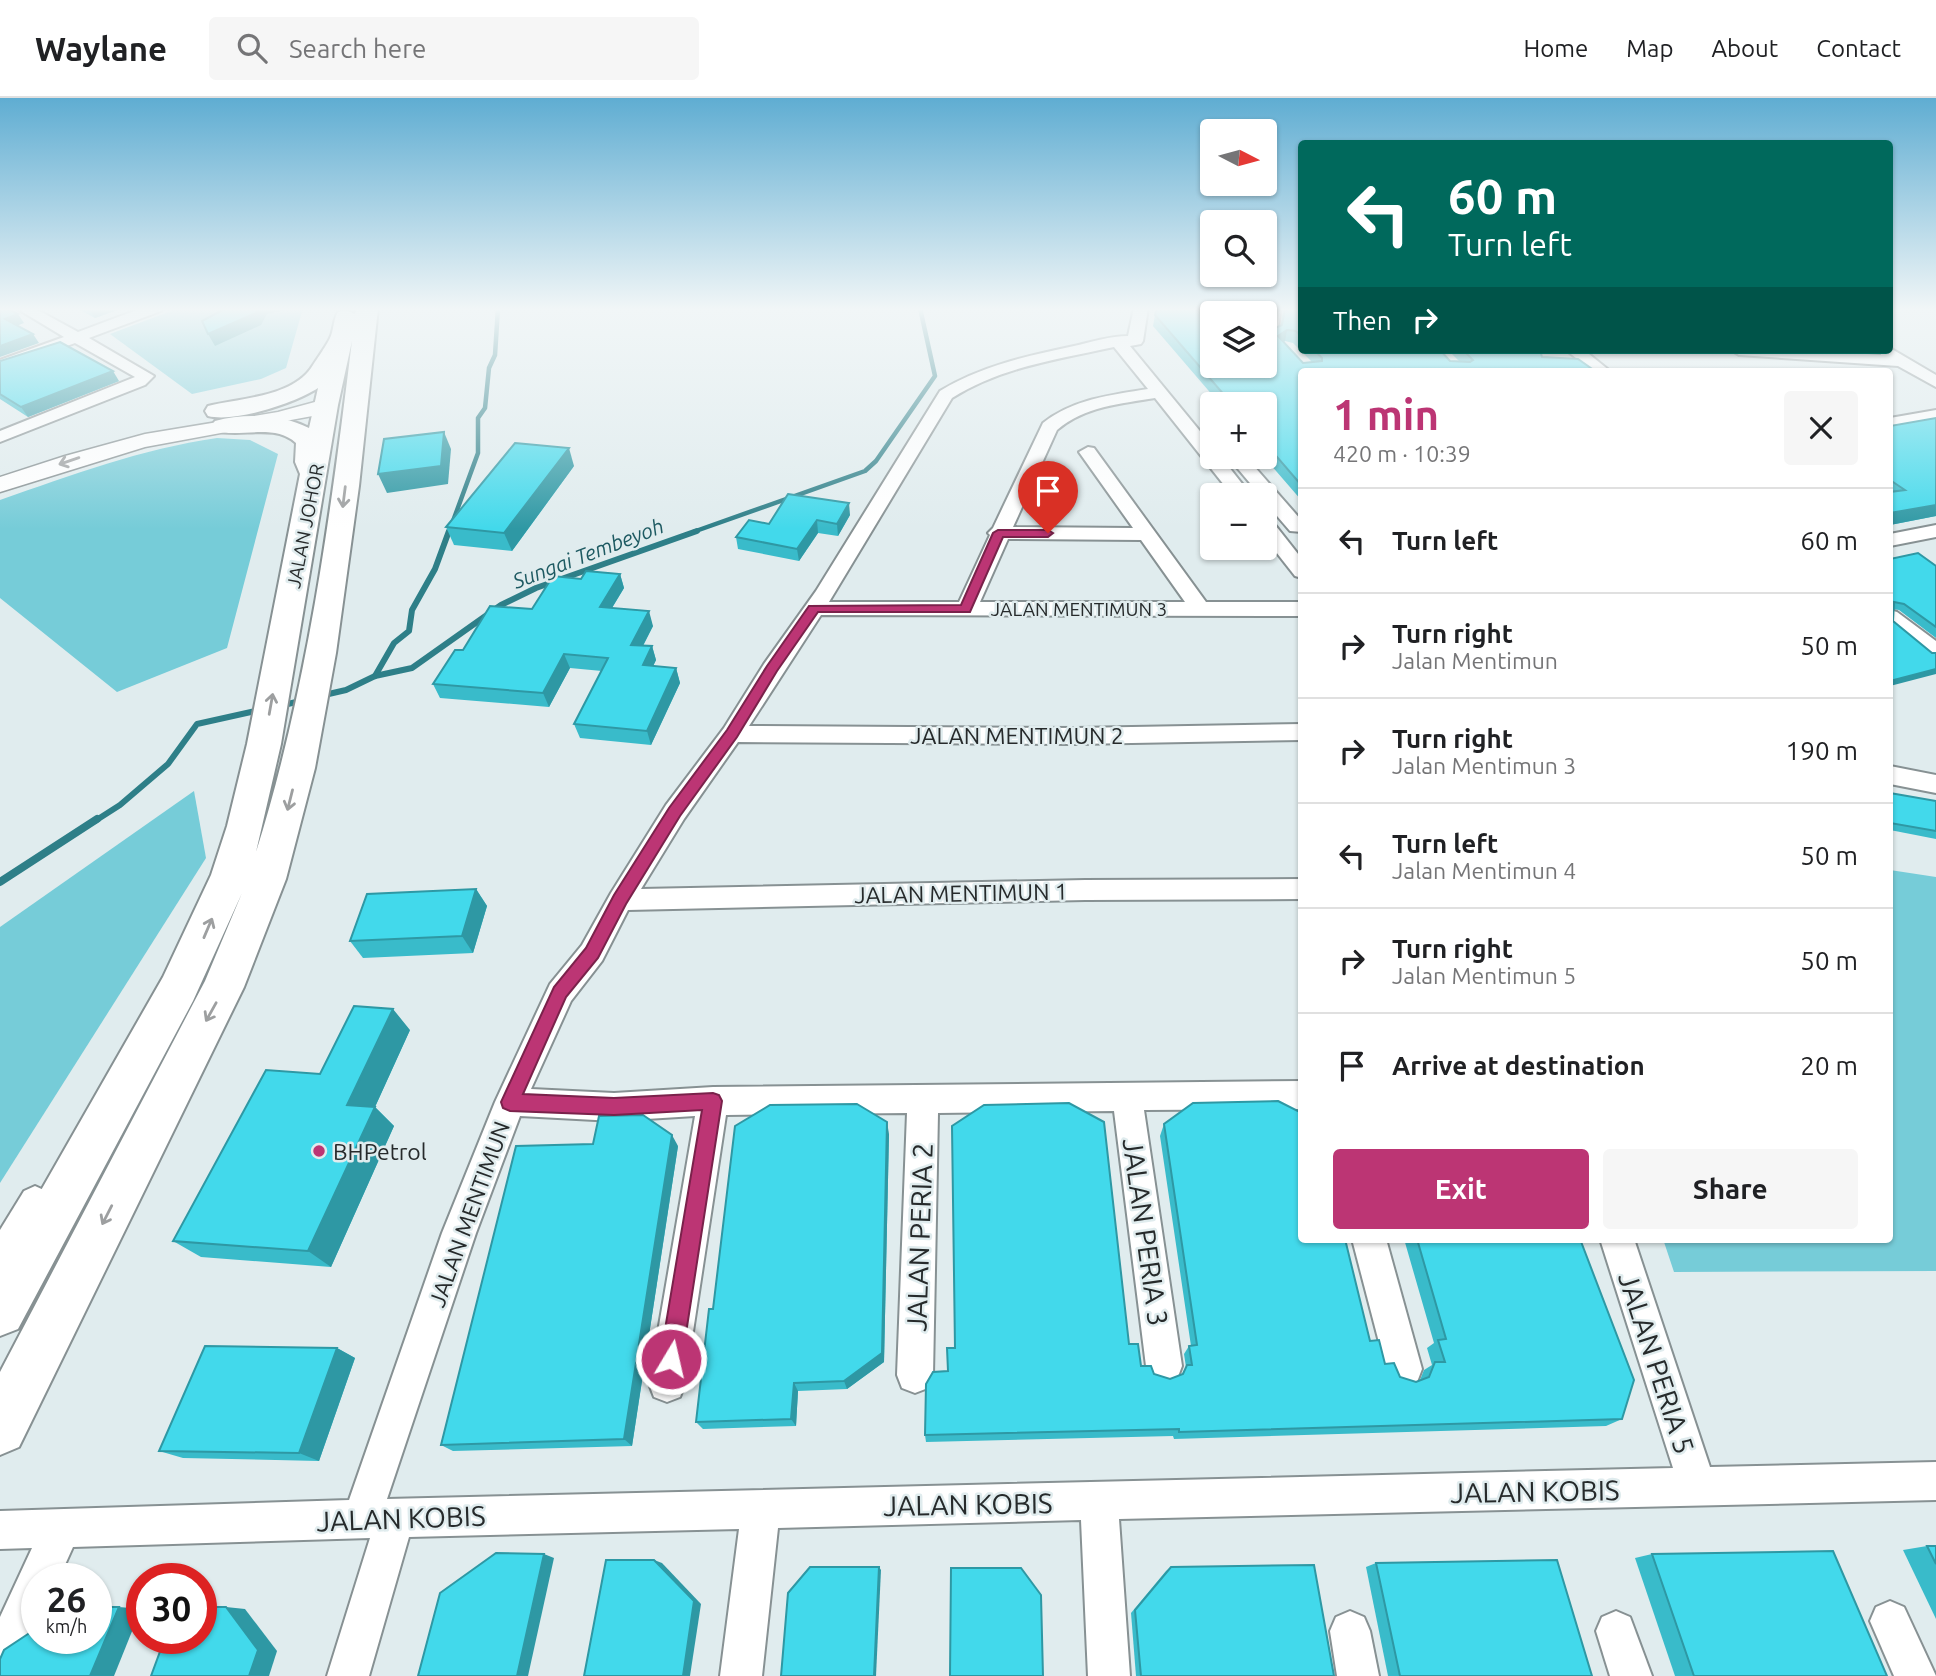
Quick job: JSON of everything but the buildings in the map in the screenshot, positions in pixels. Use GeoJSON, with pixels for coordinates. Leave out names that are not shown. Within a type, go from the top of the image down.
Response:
{"type":"FeatureCollection","features":[{"type":"Feature","properties":{"kind":"highway"},"geometry":{"type":"LineString","coordinates":[[215,419],[302,387],[308,382]]}},
{"type":"Feature","properties":{"kind":"highway","name":"JALAN JOHOR"},"geometry":{"type":"LineString","coordinates":[[0,1311],[146,1047],[205,935],[230,875],[264,744],[331,382]]}},
{"type":"Feature","properties":{"kind":"highway"},"geometry":{"type":"LineString","coordinates":[[326,405],[342,396],[354,382]]}},
{"type":"Feature","properties":{"kind":"highway","name":"JALAN JOHOR"},"geometry":{"type":"LineString","coordinates":[[3,1415],[188,1054],[225,988],[272,869],[307,734],[359,382]]}},
{"type":"Feature","properties":{"kind":"highway"},"geometry":{"type":"LineString","coordinates":[[326,405],[339,408],[352,430]]}},
{"type":"Feature","properties":{"kind":"highway"},"geometry":{"type":"LineString","coordinates":[[215,419],[299,432],[309,441],[308,462],[315,477]]}},
{"type":"Feature","properties":{"kind":"street"},"geometry":{"type":"LineString","coordinates":[[2,434],[136,382]]}},
{"type":"Feature","properties":{"kind":"street","name":"JALAN MENTIMUN"},"geometry":{"type":"LineString","coordinates":[[348,1676],[378,1519],[459,1233],[510,1102],[560,993],[592,953],[620,900],[675,812],[732,734],[946,396],[967,382]]}},
{"type":"Feature","properties":{"kind":"street"},"geometry":{"type":"LineString","coordinates":[[1151,382],[1232,483]]}},
{"type":"Feature","properties":{"kind":"street"},"geometry":{"type":"LineString","coordinates":[[1168,382],[1186,399]]}},
{"type":"Feature","properties":{"kind":"street"},"geometry":{"type":"LineString","coordinates":[[965,609],[1049,427],[1058,419],[1081,408],[1158,392]]}},
{"type":"Feature","properties":{"kind":"street"},"geometry":{"type":"LineString","coordinates":[[0,468],[102,434],[150,422],[303,414],[326,405]]}},
{"type":"Feature","properties":{"kind":"street"},"geometry":{"type":"LineString","coordinates":[[1893,423],[1936,415]]}},
{"type":"Feature","properties":{"kind":"street"},"geometry":{"type":"LineString","coordinates":[[0,485],[101,450],[215,419]]}},
{"type":"Feature","properties":{"kind":"street"},"geometry":{"type":"LineString","coordinates":[[1088,452],[1200,609]]}},
{"type":"Feature","properties":{"kind":"street"},"geometry":{"type":"LineString","coordinates":[[1248,469],[1298,524]]}},
{"type":"Feature","properties":{"kind":"street"},"geometry":{"type":"LineString","coordinates":[[1277,527],[1298,526]]}},
{"type":"Feature","properties":{"kind":"street"},"geometry":{"type":"LineString","coordinates":[[1893,539],[1927,532],[1936,547]]}},
{"type":"Feature","properties":{"kind":"street"},"geometry":{"type":"LineString","coordinates":[[998,533],[1146,534]]}},
{"type":"Feature","properties":{"kind":"street"},"geometry":{"type":"LineString","coordinates":[[1277,540],[1298,567]]}},
{"type":"Feature","properties":{"kind":"street","name":"JALAN MENTIMUN 3"},"geometry":{"type":"LineString","coordinates":[[814,608],[1298,610]]}},
{"type":"Feature","properties":{"kind":"street"},"geometry":{"type":"LineString","coordinates":[[1893,619],[1936,652]]}},
{"type":"Feature","properties":{"kind":"street","name":"JALAN MENTIMUN 2"},"geometry":{"type":"LineString","coordinates":[[732,734],[1076,736],[1298,733]]}},
{"type":"Feature","properties":{"kind":"street"},"geometry":{"type":"LineString","coordinates":[[1893,776],[1936,784]]}},
{"type":"Feature","properties":{"kind":"street","name":"JALAN MENTIMUN 1"},"geometry":{"type":"LineString","coordinates":[[620,900],[1072,890],[1298,889]]}},
{"type":"Feature","properties":{"kind":"street"},"geometry":{"type":"LineString","coordinates":[[0,1261],[72,1140],[146,1047]]}},
{"type":"Feature","properties":{"kind":"street"},"geometry":{"type":"LineString","coordinates":[[510,1102],[614,1107],[713,1101],[1298,1095]]}},
{"type":"Feature","properties":{"kind":"street","name":"JALAN PERIA 3"},"geometry":{"type":"LineString","coordinates":[[1127,1097],[1164,1366]]}},
{"type":"Feature","properties":{"kind":"street","name":"JALAN PERIA 2"},"geometry":{"type":"LineString","coordinates":[[915,1375],[923,1098]]}},
{"type":"Feature","properties":{"kind":"street"},"geometry":{"type":"LineString","coordinates":[[667,1384],[713,1101]]}},
{"type":"Feature","properties":{"kind":"street"},"geometry":{"type":"LineString","coordinates":[[1370,1243],[1404,1369]]}},
{"type":"Feature","properties":{"kind":"street","name":"JALAN PERIA 5"},"geometry":{"type":"LineString","coordinates":[[1618,1243],[1698,1487]]}},
{"type":"Feature","properties":{"kind":"street","name":"JALAN KOBIS"},"geometry":{"type":"LineString","coordinates":[[0,1530],[1936,1481]]}},
{"type":"Feature","properties":{"kind":"street"},"geometry":{"type":"LineString","coordinates":[[1099,1501],[1109,1676]]}},
{"type":"Feature","properties":{"kind":"street"},"geometry":{"type":"LineString","coordinates":[[741,1676],[761,1509]]}},
{"type":"Feature","properties":{"kind":"street"},"geometry":{"type":"LineString","coordinates":[[46,1563],[62,1528]]}},
{"type":"Feature","properties":{"kind":"street"},"geometry":{"type":"LineString","coordinates":[[0,1663],[21,1618]]}},
{"type":"Feature","properties":{"kind":"street"},"geometry":{"type":"LineString","coordinates":[[1890,1621],[1916,1676]]}},
{"type":"Feature","properties":{"kind":"street"},"geometry":{"type":"LineString","coordinates":[[1350,1631],[1358,1676]]}},
{"type":"Feature","properties":{"kind":"street"},"geometry":{"type":"LineString","coordinates":[[1616,1631],[1631,1676]]}},
{"type":"Feature","properties":{"kind":"shaded area"},"geometry":{"type":"Polygon","coordinates":[[[175,382],[249,382],[192,394],[175,382]]]}},
{"type":"Feature","properties":{"kind":"shaded area"},"geometry":{"type":"Polygon","coordinates":[[[217,438],[250,440],[278,454],[227,648],[117,692],[0,598],[0,500],[134,456],[217,438]]]}},
{"type":"Feature","properties":{"kind":"shaded area"},"geometry":{"type":"Polygon","coordinates":[[[194,791],[206,858],[0,1183],[0,927],[194,791]]]}},
{"type":"Feature","properties":{"kind":"shaded area"},"geometry":{"type":"Polygon","coordinates":[[[1893,870],[1936,877],[1936,1271],[1674,1272],[1664,1243],[1893,1243],[1893,870]]]}},
{"type":"Feature","properties":{"kind":"waterway"},"geometry":{"type":"LineString","coordinates":[[449,532],[478,453],[478,418],[485,408],[488,382]]}},
{"type":"Feature","properties":{"kind":"waterway","name":"Sungai Tembeyoh"},"geometry":{"type":"LineString","coordinates":[[693,532],[865,471],[876,461],[931,382]]}},
{"type":"Feature","properties":{"kind":"waterway"},"geometry":{"type":"LineString","coordinates":[[375,676],[394,643],[409,631],[412,610],[435,569],[449,531]]}},
{"type":"Feature","properties":{"kind":"waterway","name":"Sungai Tembeyoh"},"geometry":{"type":"LineString","coordinates":[[375,676],[412,668],[501,605],[536,588],[697,531]]}},
{"type":"Feature","properties":{"kind":"waterway","name":"Sungai Tembeyoh"},"geometry":{"type":"LineString","coordinates":[[320,696],[346,690],[375,676]]}},
{"type":"Feature","properties":{"kind":"waterway","name":"Sungai Tembeyoh"},"geometry":{"type":"LineString","coordinates":[[279,706],[305,700]]}},
{"type":"Feature","properties":{"kind":"waterway","name":"Sungai Tembeyoh"},"geometry":{"type":"LineString","coordinates":[[95,821],[120,805],[168,764],[197,724],[260,710]]}},
{"type":"Feature","properties":{"kind":"waterway","name":"Sungai Tembeyoh"},"geometry":{"type":"LineString","coordinates":[[0,882],[97,819]]}},
{"type":"Feature","properties":{"kind":"place","name":"BHPetrol"},"geometry":{"type":"Point","coordinates":[319,1151]}},
{"type":"Feature","properties":{"kind":"route"},"geometry":{"type":"LineString","coordinates":[[671,1359],[713,1101],[614,1107],[510,1102],[540,1036],[560,993],[592,953],[620,900],[675,812],[732,734],[814,608],[965,609],[998,533],[1048,533]]}}]}
